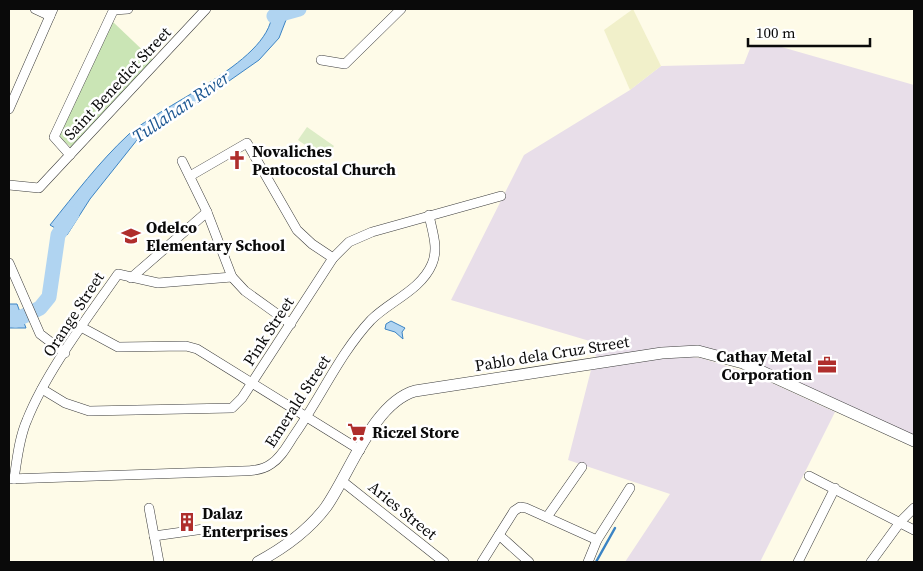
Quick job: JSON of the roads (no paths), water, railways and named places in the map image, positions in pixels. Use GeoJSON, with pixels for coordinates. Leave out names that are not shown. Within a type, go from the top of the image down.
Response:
{"type":"FeatureCollection","features":[{"type":"Feature","properties":{"kind":"street"},"geometry":{"type":"LineString","coordinates":[[9,109],[52,12],[35,9]]}},
{"type":"Feature","properties":{"kind":"street"},"geometry":{"type":"LineString","coordinates":[[70,155],[54,137],[114,10],[128,9]]}},
{"type":"Feature","properties":{"kind":"street"},"geometry":{"type":"LineString","coordinates":[[192,9],[199,16]]}},
{"type":"Feature","properties":{"kind":"street","name":"Saint Benedict Street"},"geometry":{"type":"LineString","coordinates":[[9,185],[39,188],[206,9]]}},
{"type":"Feature","properties":{"kind":"street"},"geometry":{"type":"LineString","coordinates":[[321,60],[345,64],[401,9]]}},
{"type":"Feature","properties":{"kind":"street"},"geometry":{"type":"LineString","coordinates":[[190,176],[247,143],[297,230],[312,244],[333,258]]}},
{"type":"Feature","properties":{"kind":"street"},"geometry":{"type":"LineString","coordinates":[[182,161],[207,212],[232,277],[245,291],[290,324]]}},
{"type":"Feature","properties":{"kind":"street","name":"Pink Street"},"geometry":{"type":"LineString","coordinates":[[42,389],[65,403],[89,411],[226,410],[237,404],[333,258],[345,245],[360,236],[501,196]]}},
{"type":"Feature","properties":{"kind":"street"},"geometry":{"type":"LineString","coordinates":[[131,278],[207,212]]}},
{"type":"Feature","properties":{"kind":"street","name":"Emerald Street"},"geometry":{"type":"LineString","coordinates":[[11,479],[256,470],[277,459],[307,417],[343,358],[370,322],[383,309],[410,291],[427,273],[435,254],[429,215]]}},
{"type":"Feature","properties":{"kind":"street"},"geometry":{"type":"LineString","coordinates":[[9,263],[34,322],[45,340],[65,353]]}},
{"type":"Feature","properties":{"kind":"street","name":"Orange Street"},"geometry":{"type":"LineString","coordinates":[[11,479],[23,431],[42,389],[81,327],[118,274],[158,283],[232,277]]}},
{"type":"Feature","properties":{"kind":"street"},"geometry":{"type":"LineString","coordinates":[[81,327],[118,347],[192,347],[360,450]]}},
{"type":"Feature","properties":{"kind":"street","name":"Pablo dela Cruz Street"},"geometry":{"type":"LineString","coordinates":[[258,562],[304,531],[325,508],[386,409],[406,394],[683,350],[716,354],[743,363],[914,441]]}},
{"type":"Feature","properties":{"kind":"street"},"geometry":{"type":"LineString","coordinates":[[547,517],[582,467]]}},
{"type":"Feature","properties":{"kind":"street"},"geometry":{"type":"LineString","coordinates":[[809,476],[901,521],[914,530]]}},
{"type":"Feature","properties":{"kind":"street","name":"Aries Street"},"geometry":{"type":"LineString","coordinates":[[342,480],[444,562]]}},
{"type":"Feature","properties":{"kind":"street"},"geometry":{"type":"LineString","coordinates":[[588,562],[597,540],[630,488]]}},
{"type":"Feature","properties":{"kind":"street"},"geometry":{"type":"LineString","coordinates":[[798,562],[836,488]]}},
{"type":"Feature","properties":{"kind":"street"},"geometry":{"type":"LineString","coordinates":[[482,562],[514,511],[520,507],[597,540]]}},
{"type":"Feature","properties":{"kind":"street"},"geometry":{"type":"LineString","coordinates":[[149,508],[159,562]]}},
{"type":"Feature","properties":{"kind":"street"},"geometry":{"type":"LineString","coordinates":[[871,562],[901,521],[914,508]]}},
{"type":"Feature","properties":{"kind":"street"},"geometry":{"type":"LineString","coordinates":[[154,536],[204,529]]}},
{"type":"Feature","properties":{"kind":"street"},"geometry":{"type":"LineString","coordinates":[[499,536],[529,562]]}},
{"type":"Feature","properties":{"kind":"water"},"geometry":{"type":"Polygon","coordinates":[[[272,9],[287,9],[286,20],[279,38],[259,60],[137,140],[90,199],[67,235],[50,225],[97,167],[128,135],[144,122],[215,79],[256,46],[268,28],[272,9]]]}},
{"type":"Feature","properties":{"kind":"water"},"geometry":{"type":"Polygon","coordinates":[[[9,304],[17,304],[26,328],[9,328],[9,304]]]}},
{"type":"Feature","properties":{"kind":"water"},"geometry":{"type":"Polygon","coordinates":[[[391,321],[405,328],[402,332],[403,339],[395,332],[385,329],[386,324],[391,321]]]}},
{"type":"Feature","properties":{"kind":"waterway"},"geometry":{"type":"LineString","coordinates":[[274,16],[299,9]]}},
{"type":"Feature","properties":{"kind":"waterway","name":"Tullahan River"},"geometry":{"type":"LineString","coordinates":[[9,319],[16,320],[40,308],[49,297],[58,235],[72,214]]}},
{"type":"Feature","properties":{"kind":"waterway"},"geometry":{"type":"LineString","coordinates":[[596,562],[615,528]]}},
{"type":"Feature","properties":{"kind":"place","name":"Novaliches Pentocostal Church"},"geometry":{"type":"Point","coordinates":[237,160]}},
{"type":"Feature","properties":{"kind":"place","name":"Odelco Elementary School"},"geometry":{"type":"Point","coordinates":[131,236]}},
{"type":"Feature","properties":{"kind":"place","name":"Cathay Metal Corporation"},"geometry":{"type":"Point","coordinates":[827,365]}},
{"type":"Feature","properties":{"kind":"place","name":"Riczel Store"},"geometry":{"type":"Point","coordinates":[357,432]}},
{"type":"Feature","properties":{"kind":"place","name":"Dalaz Enterprises"},"geometry":{"type":"Point","coordinates":[187,522]}}]}
